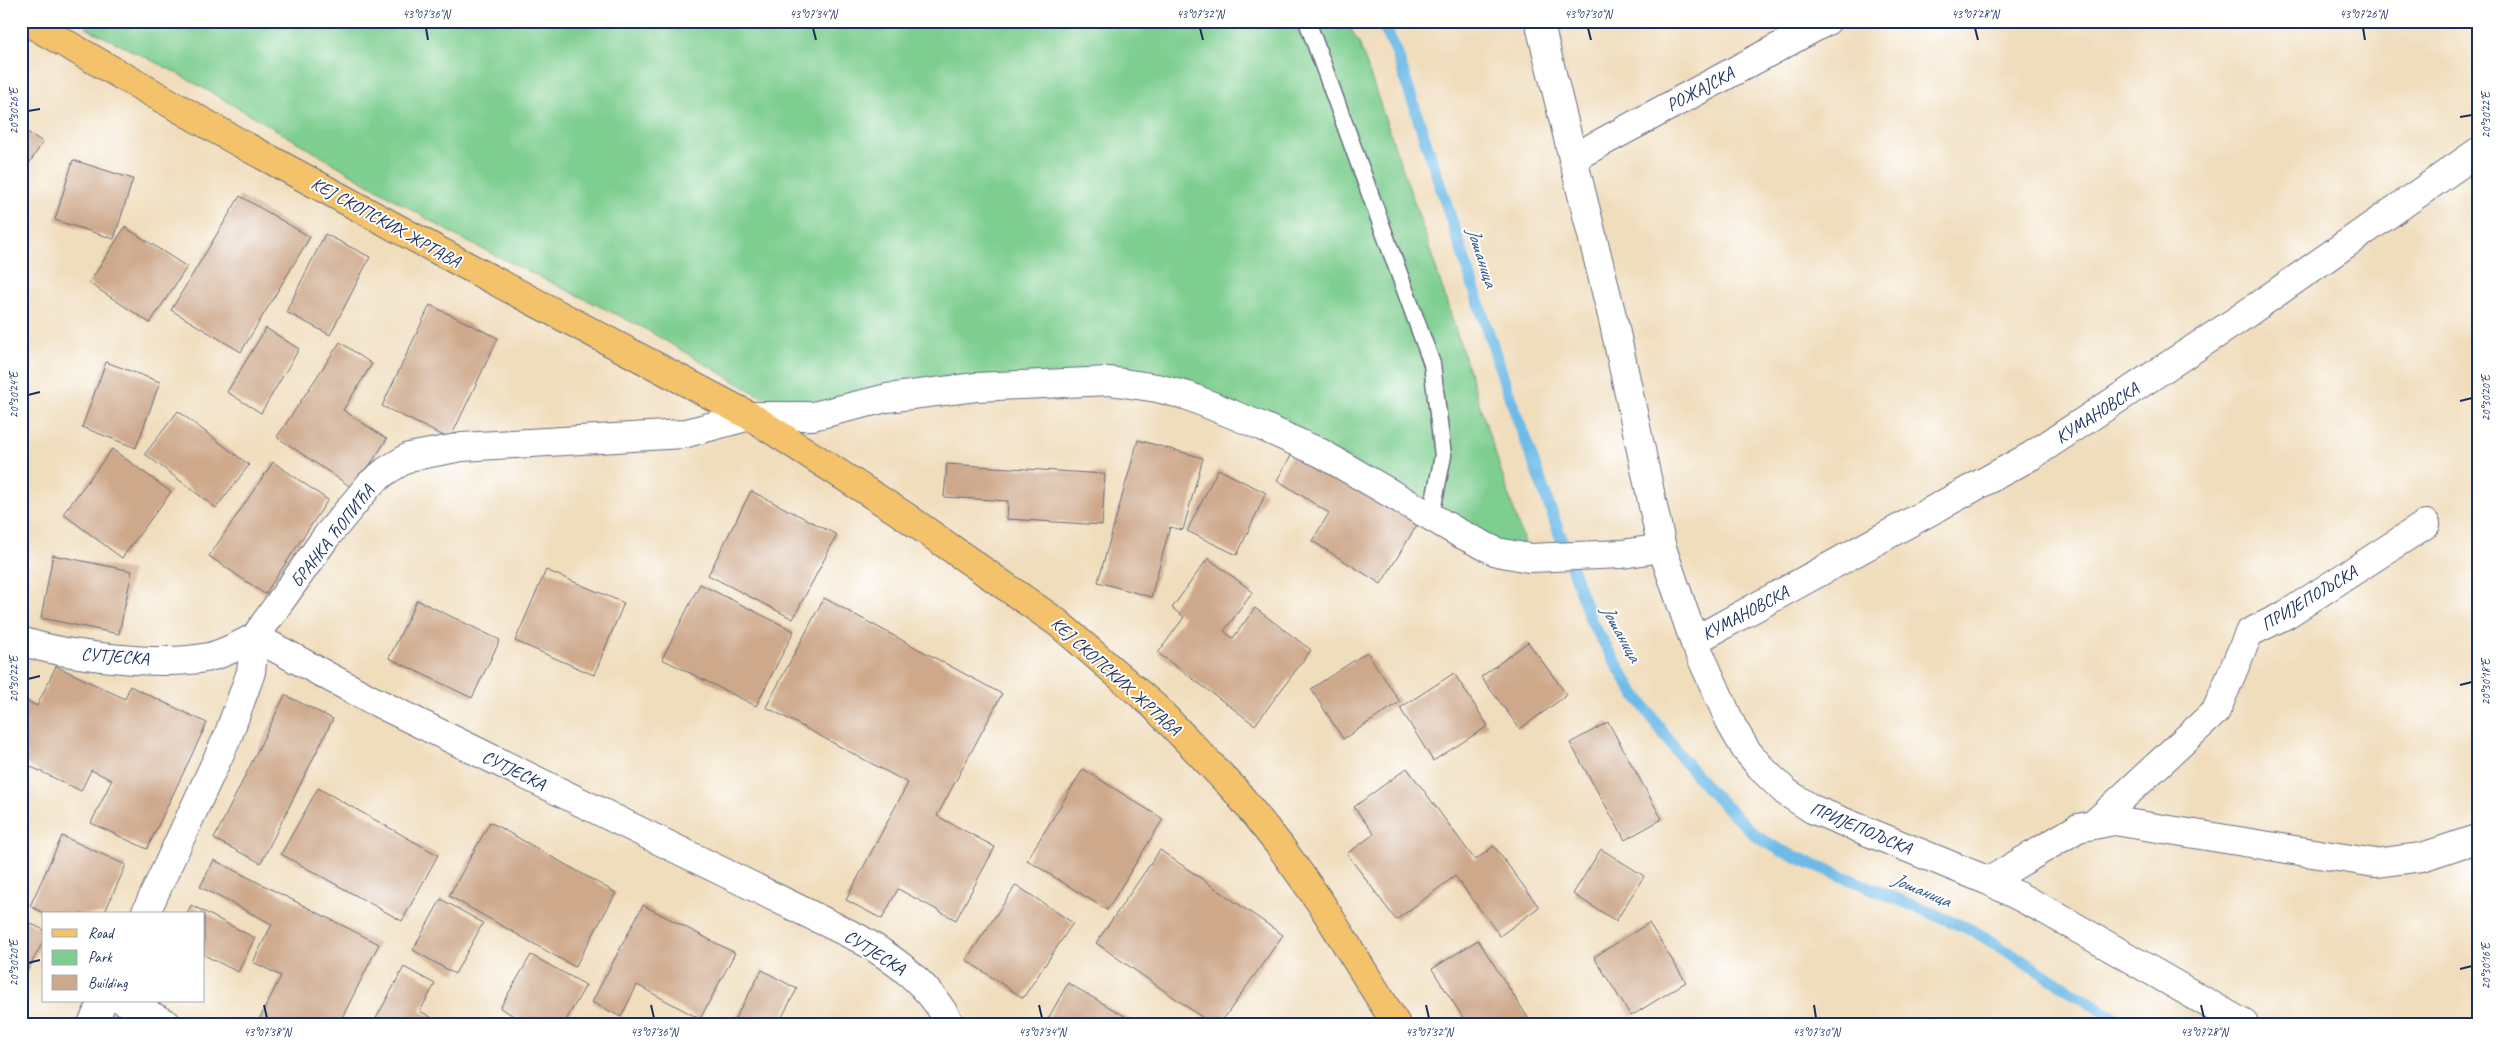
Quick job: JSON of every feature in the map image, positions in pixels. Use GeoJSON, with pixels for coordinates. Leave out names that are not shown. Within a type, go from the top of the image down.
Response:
{"type":"FeatureCollection","features":[{"type":"Feature","properties":{"kind":"main road","name":"КЕЈ СКОПСКИХ ЖРТАВА"},"geometry":{"type":"LineString","coordinates":[[26,21],[238,142],[750,416],[902,514],[1058,622],[1154,706],[1235,790],[1280,846],[1320,902],[1396,1024]]}},
{"type":"Feature","properties":{"kind":"street"},"geometry":{"type":"LineString","coordinates":[[1539,21],[1573,158]]}},
{"type":"Feature","properties":{"kind":"street","name":"РОЖАЈСКА"},"geometry":{"type":"LineString","coordinates":[[1573,158],[1827,21]]}},
{"type":"Feature","properties":{"kind":"street","name":"КУМАНОВСКА"},"geometry":{"type":"LineString","coordinates":[[1694,641],[2031,456],[2236,321],[2479,151]]}},
{"type":"Feature","properties":{"kind":"street","name":"КУМАНОВСКА"},"geometry":{"type":"LineString","coordinates":[[1573,158],[1614,324],[1662,548],[1694,641],[1732,726]]}},
{"type":"Feature","properties":{"kind":"street","name":"КЕЈ СКОПСКИХ ЖРТАВА"},"geometry":{"type":"LineString","coordinates":[[750,416],[813,416],[887,398],[976,388],[1101,381],[1129,384],[1188,396],[1321,453],[1459,533],[1497,552],[1529,558],[1622,554],[1662,548]]}},
{"type":"Feature","properties":{"kind":"street","name":"БРАНКА ЋОПИЋА"},"geometry":{"type":"LineString","coordinates":[[147,912],[228,736],[251,672],[255,637],[352,505],[386,471],[409,457],[462,447],[683,434],[750,416]]}},
{"type":"Feature","properties":{"kind":"street","name":"ПРИЈЕПОЉСКА"},"geometry":{"type":"LineString","coordinates":[[2095,823],[2216,711],[2249,634],[2287,614],[2426,524]]}},
{"type":"Feature","properties":{"kind":"street","name":"СУТЈЕСКА"},"geometry":{"type":"LineString","coordinates":[[28,648],[126,658],[186,660],[230,650],[255,637],[372,700],[860,939],[889,956],[916,978],[950,1024]]}},
{"type":"Feature","properties":{"kind":"street","name":"ПРИЈЕПОЉСКА"},"geometry":{"type":"LineString","coordinates":[[1732,726],[1746,750],[1764,771],[1786,792],[1812,810],[1989,881],[2049,912],[2244,1024]]}},
{"type":"Feature","properties":{"kind":"street","name":"ПРИЈЕПОЉСКА"},"geometry":{"type":"LineString","coordinates":[[1989,881],[2078,828],[2114,820],[2375,863],[2422,857],[2479,838]]}},
{"type":"Feature","properties":{"kind":"street"},"geometry":{"type":"LineString","coordinates":[[92,1024],[103,1002]]}},
{"type":"Feature","properties":{"kind":"street"},"geometry":{"type":"LineString","coordinates":[[126,1002],[167,1024]]}},
{"type":"Feature","properties":{"kind":"lane"},"geometry":{"type":"LineString","coordinates":[[1307,21],[1432,364],[1443,456],[1431,516]]}},
{"type":"Feature","properties":{"kind":"green space"},"geometry":{"type":"Polygon","coordinates":[[[90,21],[1346,21],[1359,43],[1421,222],[1529,558],[1157,388],[785,411],[642,327],[458,237],[173,71],[86,28],[90,21]]]}},
{"type":"Feature","properties":{"kind":"building"},"geometry":{"type":"Polygon","coordinates":[[[21,128],[43,142],[21,176],[21,128]]]}},
{"type":"Feature","properties":{"kind":"building"},"geometry":{"type":"Polygon","coordinates":[[[73,160],[133,179],[114,239],[55,220],[73,160]]]}},
{"type":"Feature","properties":{"kind":"building"},"geometry":{"type":"Polygon","coordinates":[[[240,196],[310,237],[241,352],[171,310],[240,196]]]}},
{"type":"Feature","properties":{"kind":"building"},"geometry":{"type":"Polygon","coordinates":[[[125,227],[187,267],[150,323],[89,283],[125,227]]]}},
{"type":"Feature","properties":{"kind":"building"},"geometry":{"type":"Polygon","coordinates":[[[325,234],[370,257],[330,335],[286,312],[325,234]]]}},
{"type":"Feature","properties":{"kind":"building"},"geometry":{"type":"Polygon","coordinates":[[[430,305],[498,338],[450,439],[382,406],[430,305]]]}},
{"type":"Feature","properties":{"kind":"building"},"geometry":{"type":"Polygon","coordinates":[[[266,328],[299,349],[261,413],[227,392],[266,328]]]}},
{"type":"Feature","properties":{"kind":"building"},"geometry":{"type":"Polygon","coordinates":[[[340,342],[372,364],[343,410],[387,439],[354,489],[277,437],[340,342]]]}},
{"type":"Feature","properties":{"kind":"building"},"geometry":{"type":"Polygon","coordinates":[[[106,362],[160,382],[136,448],[82,427],[106,362]]]}},
{"type":"Feature","properties":{"kind":"building"},"geometry":{"type":"Polygon","coordinates":[[[178,411],[249,465],[216,508],[145,454],[178,411]]]}},
{"type":"Feature","properties":{"kind":"building"},"geometry":{"type":"Polygon","coordinates":[[[1138,440],[1203,458],[1183,530],[1170,527],[1151,597],[1098,582],[1138,440]]]}},
{"type":"Feature","properties":{"kind":"building"},"geometry":{"type":"Polygon","coordinates":[[[1298,444],[1420,520],[1381,584],[1312,541],[1329,513],[1277,480],[1298,444]]]}},
{"type":"Feature","properties":{"kind":"building"},"geometry":{"type":"Polygon","coordinates":[[[112,449],[171,492],[122,558],[63,514],[112,449]]]}},
{"type":"Feature","properties":{"kind":"building"},"geometry":{"type":"Polygon","coordinates":[[[273,462],[328,500],[265,594],[209,556],[273,462]]]}},
{"type":"Feature","properties":{"kind":"building"},"geometry":{"type":"Polygon","coordinates":[[[947,464],[1105,474],[1102,525],[1007,519],[1008,501],[944,497],[947,464]]]}},
{"type":"Feature","properties":{"kind":"building"},"geometry":{"type":"Polygon","coordinates":[[[1218,469],[1266,493],[1237,555],[1187,531],[1218,469]]]}},
{"type":"Feature","properties":{"kind":"building"},"geometry":{"type":"Polygon","coordinates":[[[751,491],[837,535],[793,619],[708,575],[751,491]]]}},
{"type":"Feature","properties":{"kind":"building"},"geometry":{"type":"Polygon","coordinates":[[[53,555],[132,571],[119,634],[41,618],[53,555]]]}},
{"type":"Feature","properties":{"kind":"building"},"geometry":{"type":"Polygon","coordinates":[[[1208,558],[1253,592],[1224,631],[1233,638],[1255,608],[1311,650],[1255,725],[1158,653],[1184,617],[1172,608],[1208,558]]]}},
{"type":"Feature","properties":{"kind":"building"},"geometry":{"type":"Polygon","coordinates":[[[546,570],[624,603],[594,675],[515,641],[546,570]]]}},
{"type":"Feature","properties":{"kind":"building"},"geometry":{"type":"Polygon","coordinates":[[[700,584],[794,631],[756,706],[662,659],[700,584]]]}},
{"type":"Feature","properties":{"kind":"building"},"geometry":{"type":"Polygon","coordinates":[[[824,598],[1002,694],[937,816],[995,847],[956,920],[898,889],[882,919],[846,900],[908,783],[766,707],[824,598]]]}},
{"type":"Feature","properties":{"kind":"building"},"geometry":{"type":"Polygon","coordinates":[[[417,600],[500,640],[472,698],[389,658],[417,600]]]}},
{"type":"Feature","properties":{"kind":"building"},"geometry":{"type":"Polygon","coordinates":[[[1528,642],[1567,695],[1520,729],[1481,677],[1528,642]]]}},
{"type":"Feature","properties":{"kind":"building"},"geometry":{"type":"Polygon","coordinates":[[[1367,652],[1400,702],[1343,739],[1311,689],[1367,652]]]}},
{"type":"Feature","properties":{"kind":"building"},"geometry":{"type":"Polygon","coordinates":[[[56,666],[125,699],[130,686],[207,723],[147,849],[91,823],[112,780],[91,770],[81,791],[21,762],[21,698],[37,706],[56,666]]]}},
{"type":"Feature","properties":{"kind":"building"},"geometry":{"type":"Polygon","coordinates":[[[1454,673],[1488,726],[1433,761],[1400,708],[1454,673]]]}},
{"type":"Feature","properties":{"kind":"building"},"geometry":{"type":"Polygon","coordinates":[[[285,695],[333,719],[261,863],[214,839],[285,695]]]}},
{"type":"Feature","properties":{"kind":"building"},"geometry":{"type":"Polygon","coordinates":[[[1608,722],[1662,819],[1625,840],[1570,743],[1608,722]]]}},
{"type":"Feature","properties":{"kind":"building"},"geometry":{"type":"Polygon","coordinates":[[[1407,768],[1475,860],[1494,846],[1539,907],[1500,936],[1455,876],[1396,920],[1347,854],[1374,834],[1354,807],[1407,768]]]}},
{"type":"Feature","properties":{"kind":"building"},"geometry":{"type":"Polygon","coordinates":[[[1083,769],[1163,819],[1107,910],[1027,860],[1083,769]]]}},
{"type":"Feature","properties":{"kind":"building"},"geometry":{"type":"Polygon","coordinates":[[[318,788],[438,855],[402,921],[281,854],[318,788]]]}},
{"type":"Feature","properties":{"kind":"building"},"geometry":{"type":"Polygon","coordinates":[[[490,822],[616,893],[575,967],[449,896],[490,822]]]}},
{"type":"Feature","properties":{"kind":"building"},"geometry":{"type":"Polygon","coordinates":[[[62,836],[126,865],[105,912],[42,912],[30,906],[62,836]]]}},
{"type":"Feature","properties":{"kind":"building"},"geometry":{"type":"Polygon","coordinates":[[[1601,849],[1644,876],[1616,921],[1573,894],[1601,849]]]}},
{"type":"Feature","properties":{"kind":"building"},"geometry":{"type":"Polygon","coordinates":[[[1160,850],[1283,935],[1220,1024],[1204,1024],[1206,1020],[1096,943],[1160,850]]]}},
{"type":"Feature","properties":{"kind":"building"},"geometry":{"type":"Polygon","coordinates":[[[214,860],[379,944],[339,1024],[257,1024],[281,976],[253,962],[272,924],[200,887],[214,860]]]}},
{"type":"Feature","properties":{"kind":"building"},"geometry":{"type":"Polygon","coordinates":[[[1016,885],[1073,923],[1023,998],[966,960],[1016,885]]]}},
{"type":"Feature","properties":{"kind":"building"},"geometry":{"type":"Polygon","coordinates":[[[441,899],[483,923],[455,974],[413,950],[441,899]]]}},
{"type":"Feature","properties":{"kind":"building"},"geometry":{"type":"Polygon","coordinates":[[[191,905],[205,912],[188,912],[191,905]]]}},
{"type":"Feature","properties":{"kind":"building"},"geometry":{"type":"Polygon","coordinates":[[[643,905],[735,953],[700,1019],[637,985],[621,1017],[592,1002],[643,905]]]}},
{"type":"Feature","properties":{"kind":"building"},"geometry":{"type":"Polygon","coordinates":[[[205,912],[255,938],[238,972],[205,956],[205,912]]]}},
{"type":"Feature","properties":{"kind":"building"},"geometry":{"type":"Polygon","coordinates":[[[21,919],[42,929],[42,944],[21,982],[21,919]]]}},
{"type":"Feature","properties":{"kind":"building"},"geometry":{"type":"Polygon","coordinates":[[[1649,923],[1686,982],[1631,1016],[1594,957],[1649,923]]]}},
{"type":"Feature","properties":{"kind":"building"},"geometry":{"type":"Polygon","coordinates":[[[1478,940],[1532,1024],[1467,1024],[1432,969],[1478,940]]]}},
{"type":"Feature","properties":{"kind":"building"},"geometry":{"type":"Polygon","coordinates":[[[531,955],[586,985],[564,1024],[528,1024],[500,1008],[531,955]]]}},
{"type":"Feature","properties":{"kind":"building"},"geometry":{"type":"Polygon","coordinates":[[[404,967],[435,984],[420,1011],[443,1024],[373,1024],[404,967]]]}},
{"type":"Feature","properties":{"kind":"building"},"geometry":{"type":"Polygon","coordinates":[[[762,970],[797,989],[778,1024],[732,1024],[762,970]]]}},
{"type":"Feature","properties":{"kind":"building"},"geometry":{"type":"Polygon","coordinates":[[[1068,983],[1133,1021],[1131,1024],[1045,1024],[1068,983]]]}},
{"type":"Feature","properties":{"kind":"waterway","name":"Јошаница"},"geometry":{"type":"LineString","coordinates":[[1381,21],[1395,48],[1507,389],[1591,621],[1630,687],[1681,757],[1709,790],[1756,836],[1782,851],[1974,931],[2124,1024]]}}]}
